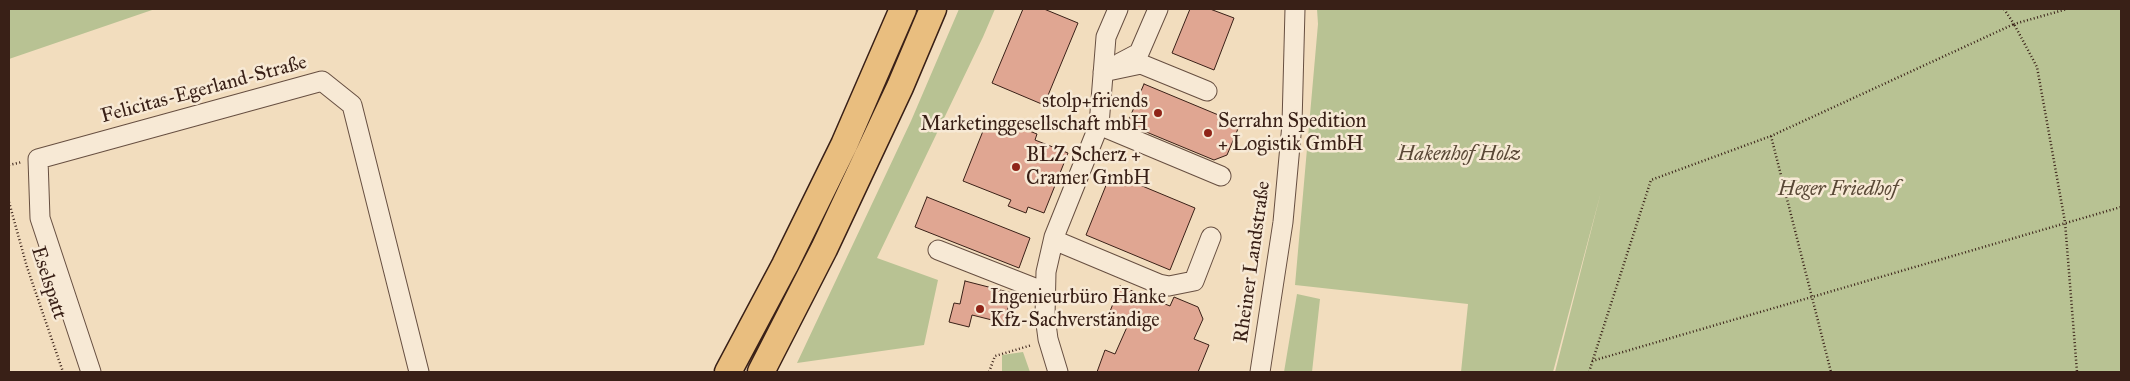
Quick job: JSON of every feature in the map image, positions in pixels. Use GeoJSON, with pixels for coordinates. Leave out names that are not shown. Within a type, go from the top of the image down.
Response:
{"type":"FeatureCollection","features":[{"type":"Feature","properties":{"kind":"highway"},"geometry":{"type":"LineString","coordinates":[[728,372],[785,265],[844,145],[904,9]]}},
{"type":"Feature","properties":{"kind":"highway"},"geometry":{"type":"LineString","coordinates":[[760,372],[824,248],[900,87],[933,9]]}},
{"type":"Feature","properties":{"kind":"street"},"geometry":{"type":"LineString","coordinates":[[1058,372],[1048,339],[1045,292],[1046,272],[1054,240],[1099,125],[1106,37],[1118,9]]}},
{"type":"Feature","properties":{"kind":"street"},"geometry":{"type":"LineString","coordinates":[[1103,72],[1139,53],[1158,9]]}},
{"type":"Feature","properties":{"kind":"street","name":"Rheiner Landstraße"},"geometry":{"type":"LineString","coordinates":[[1260,372],[1283,222],[1292,124],[1295,9]]}},
{"type":"Feature","properties":{"kind":"street"},"geometry":{"type":"LineString","coordinates":[[1103,72],[1141,64],[1207,91]]}},
{"type":"Feature","properties":{"kind":"street","name":"Felicitas-Egerland-Straße"},"geometry":{"type":"LineString","coordinates":[[91,372],[40,218],[38,159],[322,81],[352,105],[419,372]]}},
{"type":"Feature","properties":{"kind":"street"},"geometry":{"type":"LineString","coordinates":[[1099,125],[1221,176]]}},
{"type":"Feature","properties":{"kind":"street"},"geometry":{"type":"LineString","coordinates":[[1054,240],[1159,284],[1170,286],[1194,282],[1212,237]]}},
{"type":"Feature","properties":{"kind":"street"},"geometry":{"type":"LineString","coordinates":[[938,250],[1045,292]]}},
{"type":"Feature","properties":{"kind":"path"},"geometry":{"type":"LineString","coordinates":[[2004,9],[2037,67],[2064,222],[2077,372]]}},
{"type":"Feature","properties":{"kind":"path"},"geometry":{"type":"LineString","coordinates":[[1589,372],[1651,180],[1771,136],[2014,24],[2067,9]]}},
{"type":"Feature","properties":{"kind":"path"},"geometry":{"type":"LineString","coordinates":[[1771,136],[1831,372]]}},
{"type":"Feature","properties":{"kind":"path","name":"Eselspatt"},"geometry":{"type":"LineString","coordinates":[[9,202],[27,267],[63,372]]}},
{"type":"Feature","properties":{"kind":"path"},"geometry":{"type":"LineString","coordinates":[[1592,361],[2064,222],[2121,207]]}},
{"type":"Feature","properties":{"kind":"path"},"geometry":{"type":"LineString","coordinates":[[989,372],[995,356],[1048,339]]}},
{"type":"Feature","properties":{"kind":"green space"},"geometry":{"type":"Polygon","coordinates":[[[9,9],[155,9],[9,59],[9,9]]]}},
{"type":"Feature","properties":{"kind":"green space"},"geometry":{"type":"Polygon","coordinates":[[[959,9],[995,9],[877,258],[938,280],[924,345],[797,363],[911,121],[959,9]]]}},
{"type":"Feature","properties":{"kind":"green space","name":"Heger Friedhof"},"geometry":{"type":"Polygon","coordinates":[[[1317,9],[2121,9],[2121,372],[1555,372],[1601,192],[1553,372],[1461,372],[1468,304],[1295,285],[1318,24],[1317,9]]]}},
{"type":"Feature","properties":{"kind":"green space"},"geometry":{"type":"Polygon","coordinates":[[[1297,294],[1320,299],[1312,372],[1284,372],[1297,294]]]}},
{"type":"Feature","properties":{"kind":"green space"},"geometry":{"type":"Polygon","coordinates":[[[1023,352],[1030,372],[1002,372],[1002,355],[1023,352]]]}},
{"type":"Feature","properties":{"kind":"building"},"geometry":{"type":"Polygon","coordinates":[[[1023,9],[1044,9],[1078,23],[1044,105],[992,83],[1023,9]]]}},
{"type":"Feature","properties":{"kind":"building"},"geometry":{"type":"Polygon","coordinates":[[[1190,9],[1210,9],[1234,18],[1214,70],[1172,53],[1190,9]]]}},
{"type":"Feature","properties":{"kind":"building"},"geometry":{"type":"Polygon","coordinates":[[[1144,84],[1240,124],[1227,155],[1214,160],[1127,124],[1144,84]]]}},
{"type":"Feature","properties":{"kind":"building","name":"BLZ Scherz + Cramer GmbH"},"geometry":{"type":"Polygon","coordinates":[[[987,121],[1004,128],[1007,122],[1037,134],[1035,140],[1068,153],[1044,213],[1028,207],[1026,213],[1008,206],[1011,200],[963,181],[987,121]]]}},
{"type":"Feature","properties":{"kind":"building"},"geometry":{"type":"Polygon","coordinates":[[[1111,173],[1195,208],[1170,270],[1086,235],[1111,173]]]}},
{"type":"Feature","properties":{"kind":"building"},"geometry":{"type":"Polygon","coordinates":[[[927,197],[1030,238],[1019,268],[915,227],[927,197]]]}},
{"type":"Feature","properties":{"kind":"building","name":"Ingenieurbüro Hanke Kfz-Sachverständige"},"geometry":{"type":"Polygon","coordinates":[[[965,281],[1012,293],[1004,323],[972,315],[969,327],[949,322],[954,303],[960,304],[965,281]]]}},
{"type":"Feature","properties":{"kind":"building"},"geometry":{"type":"Polygon","coordinates":[[[1120,286],[1170,306],[1174,297],[1198,307],[1203,319],[1194,339],[1209,345],[1198,372],[1097,372],[1105,350],[1115,354],[1127,327],[1107,319],[1120,286]]]}},
{"type":"Feature","properties":{"kind":"place","name":"stolp+friends Marketinggesellschaft mbH"},"geometry":{"type":"Point","coordinates":[1158,113]}},
{"type":"Feature","properties":{"kind":"place","name":"Serrahn Spedition + Logistik GmbH"},"geometry":{"type":"Point","coordinates":[1208,133]}},
{"type":"Feature","properties":{"kind":"place","name":"BLZ Scherz + Cramer GmbH"},"geometry":{"type":"Point","coordinates":[1016,167]}},
{"type":"Feature","properties":{"kind":"place","name":"Ingenieurbüro Hanke Kfz-Sachverständige"},"geometry":{"type":"Point","coordinates":[980,309]}},
{"type":"Feature","properties":{"kind":"park label","name":"Hakenhof Holz"},"geometry":{"type":"Point","coordinates":[1459,155]}}]}
